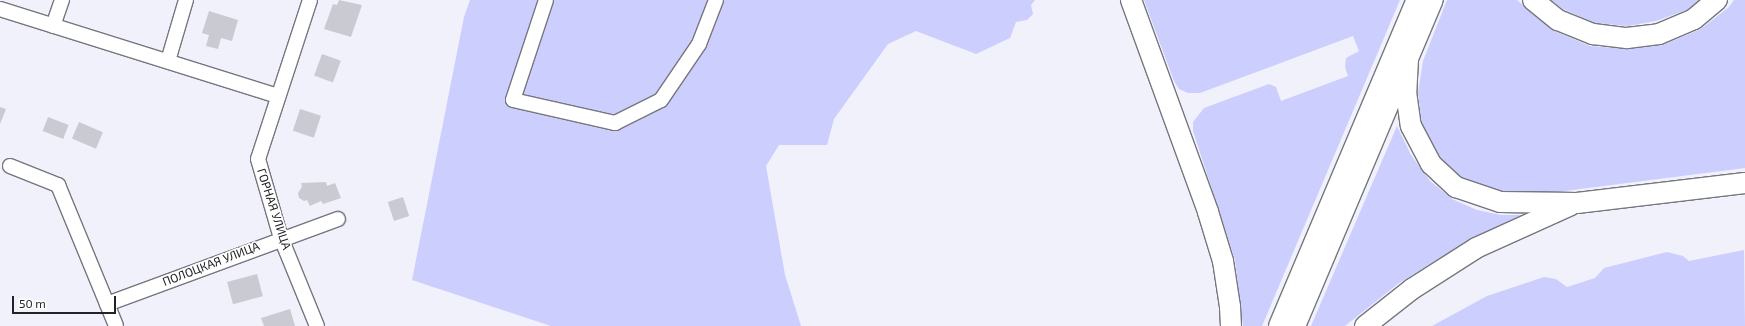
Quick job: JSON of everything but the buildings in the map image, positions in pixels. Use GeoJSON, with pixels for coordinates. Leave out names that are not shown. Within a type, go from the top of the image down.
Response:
{"type":"FeatureCollection","features":[{"type":"Feature","properties":{"kind":"main road"},"geometry":{"type":"LineString","coordinates":[[1130,0],[1208,212],[1223,261],[1231,326]]}},
{"type":"Feature","properties":{"kind":"main road"},"geometry":{"type":"LineString","coordinates":[[1279,326],[1416,0]]}},
{"type":"Feature","properties":{"kind":"main road"},"geometry":{"type":"LineString","coordinates":[[1295,326],[1433,0]]}},
{"type":"Feature","properties":{"kind":"main road"},"geometry":{"type":"LineString","coordinates":[[1533,0],[1558,20],[1593,34],[1627,38],[1659,34],[1694,19],[1718,0]]}},
{"type":"Feature","properties":{"kind":"main road"},"geometry":{"type":"LineString","coordinates":[[1408,59],[1406,92],[1411,126],[1431,164],[1456,187],[1500,202],[1576,203],[1745,183]]}},
{"type":"Feature","properties":{"kind":"main road"},"geometry":{"type":"LineString","coordinates":[[1365,326],[1412,290],[1476,248],[1576,203]]}},
{"type":"Feature","properties":{"kind":"street"},"geometry":{"type":"LineString","coordinates":[[53,26],[62,0]]}},
{"type":"Feature","properties":{"kind":"street"},"geometry":{"type":"LineString","coordinates":[[168,61],[186,0]]}},
{"type":"Feature","properties":{"kind":"street","name":"ГОРНАЯ УЛИЦА"},"geometry":{"type":"LineString","coordinates":[[310,0],[258,159],[282,238],[317,326]]}},
{"type":"Feature","properties":{"kind":"street"},"geometry":{"type":"LineString","coordinates":[[546,0],[513,100],[614,123],[661,100],[699,44],[716,0]]}},
{"type":"Feature","properties":{"kind":"street"},"geometry":{"type":"LineString","coordinates":[[0,10],[278,96]]}},
{"type":"Feature","properties":{"kind":"street"},"geometry":{"type":"LineString","coordinates":[[10,166],[58,185],[116,326]]}},
{"type":"Feature","properties":{"kind":"street","name":"ПОЛОЦКАЯ УЛИЦА"},"geometry":{"type":"LineString","coordinates":[[107,304],[282,238],[338,219]]}},
{"type":"Feature","properties":{"kind":"shaded area"},"geometry":{"type":"Polygon","coordinates":[[[470,0],[1035,0],[1031,5],[1033,14],[1027,20],[1016,22],[1010,38],[976,54],[916,31],[888,44],[834,119],[827,145],[779,145],[766,166],[785,275],[801,326],[551,326],[412,280],[464,17],[470,0]]]}},
{"type":"Feature","properties":{"kind":"shaded area"},"geometry":{"type":"Polygon","coordinates":[[[1144,0],[1400,0],[1262,326],[1243,326],[1235,260],[1193,131],[1193,122],[1204,108],[1269,84],[1276,87],[1281,101],[1348,76],[1345,67],[1346,58],[1359,51],[1353,36],[1200,93],[1188,93],[1179,89],[1174,81],[1144,0]]]}},
{"type":"Feature","properties":{"kind":"shaded area"},"geometry":{"type":"Polygon","coordinates":[[[1447,0],[1517,0],[1552,30],[1590,46],[1628,49],[1663,45],[1701,29],[1729,7],[1734,0],[1745,0],[1745,168],[1533,195],[1501,193],[1462,181],[1439,160],[1422,126],[1418,93],[1423,61],[1447,0]]]}},
{"type":"Feature","properties":{"kind":"shaded area"},"geometry":{"type":"Polygon","coordinates":[[[1551,0],[1702,0],[1689,9],[1656,21],[1628,26],[1595,23],[1563,9],[1551,0]]]}},
{"type":"Feature","properties":{"kind":"shaded area"},"geometry":{"type":"Polygon","coordinates":[[[1397,126],[1411,155],[1430,181],[1452,199],[1477,210],[1501,215],[1526,215],[1441,257],[1399,283],[1345,326],[1311,326],[1397,126]]]}},
{"type":"Feature","properties":{"kind":"shaded area"},"geometry":{"type":"Polygon","coordinates":[[[1744,250],[1745,326],[1432,326],[1487,296],[1544,277],[1556,279],[1567,287],[1595,278],[1604,268],[1667,252],[1683,256],[1689,261],[1744,250]]]}}]}
